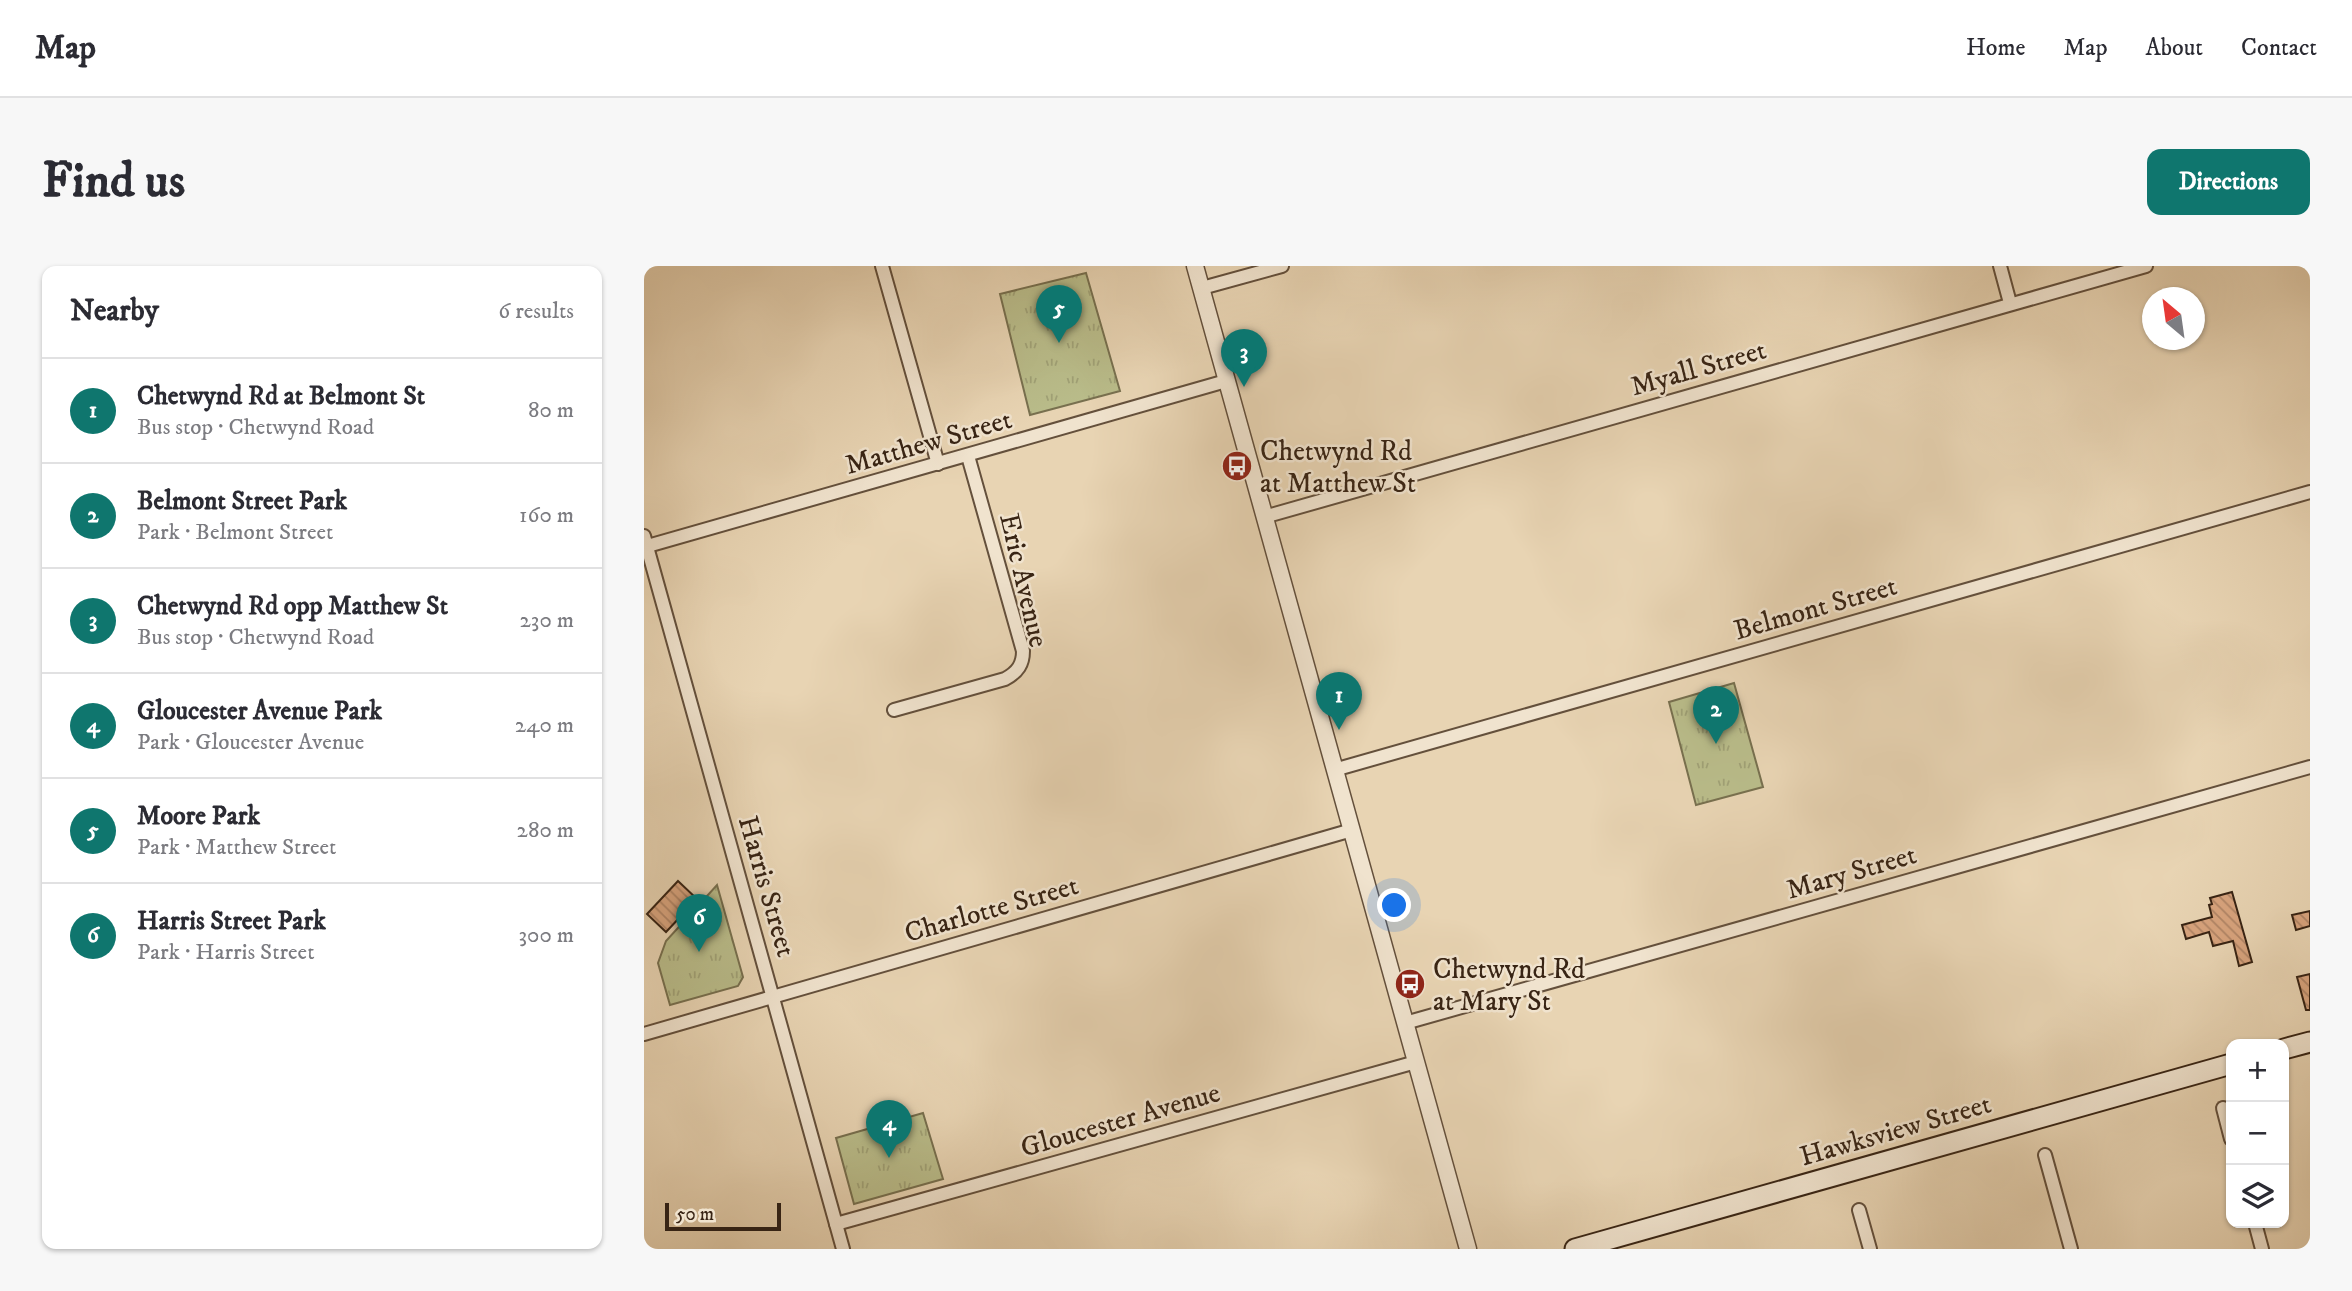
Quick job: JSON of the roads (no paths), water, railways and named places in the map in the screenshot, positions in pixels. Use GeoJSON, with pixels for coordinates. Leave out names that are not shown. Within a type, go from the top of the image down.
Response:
{"type":"FeatureCollection","features":[{"type":"Feature","properties":{"kind":"main road"},"geometry":{"type":"LineString","coordinates":[[2289,1048],[2310,1042]]}},
{"type":"Feature","properties":{"kind":"main road","name":"Hawksview Street"},"geometry":{"type":"LineString","coordinates":[[1575,1249],[2226,1065]]}},
{"type":"Feature","properties":{"kind":"street"},"geometry":{"type":"LineString","coordinates":[[882,266],[938,464]]}},
{"type":"Feature","properties":{"kind":"street"},"geometry":{"type":"LineString","coordinates":[[1195,266],[1468,1249]]}},
{"type":"Feature","properties":{"kind":"street"},"geometry":{"type":"LineString","coordinates":[[1202,288],[1282,266]]}},
{"type":"Feature","properties":{"kind":"street"},"geometry":{"type":"LineString","coordinates":[[2000,266],[2010,303]]}},
{"type":"Feature","properties":{"kind":"street","name":"Myall Street"},"geometry":{"type":"LineString","coordinates":[[1264,517],[2146,266]]}},
{"type":"Feature","properties":{"kind":"street","name":"Matthew Street"},"geometry":{"type":"LineString","coordinates":[[645,543],[968,456],[1226,381]]}},
{"type":"Feature","properties":{"kind":"street","name":"Eric Avenue"},"geometry":{"type":"LineString","coordinates":[[894,710],[1005,679],[1016,672],[1022,661],[1023,651],[968,456]]}},
{"type":"Feature","properties":{"kind":"street","name":"Belmont Street"},"geometry":{"type":"LineString","coordinates":[[1334,770],[2310,492]]}},
{"type":"Feature","properties":{"kind":"street","name":"Harris Street"},"geometry":{"type":"LineString","coordinates":[[645,543],[843,1249]]}},
{"type":"Feature","properties":{"kind":"street","name":"Mary Street"},"geometry":{"type":"LineString","coordinates":[[1405,1023],[2310,767]]}},
{"type":"Feature","properties":{"kind":"street","name":"Charlotte Street"},"geometry":{"type":"LineString","coordinates":[[644,1034],[1352,830]]}},
{"type":"Feature","properties":{"kind":"street","name":"Gloucester Avenue"},"geometry":{"type":"LineString","coordinates":[[836,1224],[1416,1062]]}},
{"type":"Feature","properties":{"kind":"street"},"geometry":{"type":"LineString","coordinates":[[2223,1108],[2226,1120]]}},
{"type":"Feature","properties":{"kind":"street"},"geometry":{"type":"LineString","coordinates":[[2045,1156],[2071,1249]]}},
{"type":"Feature","properties":{"kind":"street"},"geometry":{"type":"LineString","coordinates":[[1859,1210],[1870,1249]]}},
{"type":"Feature","properties":{"kind":"street"},"geometry":{"type":"LineString","coordinates":[[2256,1228],[2262,1249]]}},
{"type":"Feature","properties":{"kind":"place","name":"Moore Park"},"geometry":{"type":"Point","coordinates":[1059,343]}},
{"type":"Feature","properties":{"kind":"place","name":"Chetwynd Rd opp Matthew St"},"geometry":{"type":"Point","coordinates":[1244,387]}},
{"type":"Feature","properties":{"kind":"place","name":"Chetwynd Rd at Matthew St"},"geometry":{"type":"Point","coordinates":[1237,466]}},
{"type":"Feature","properties":{"kind":"place","name":"Chetwynd Rd at Belmont St"},"geometry":{"type":"Point","coordinates":[1339,730]}},
{"type":"Feature","properties":{"kind":"place","name":"Belmont Street Park"},"geometry":{"type":"Point","coordinates":[1716,744]}},
{"type":"Feature","properties":{"kind":"place","name":"Harris Street Park"},"geometry":{"type":"Point","coordinates":[699,952]}},
{"type":"Feature","properties":{"kind":"place","name":"Chetwynd Rd at Mary St"},"geometry":{"type":"Point","coordinates":[1410,984]}},
{"type":"Feature","properties":{"kind":"place","name":"Gloucester Avenue Park"},"geometry":{"type":"Point","coordinates":[889,1158]}}]}
